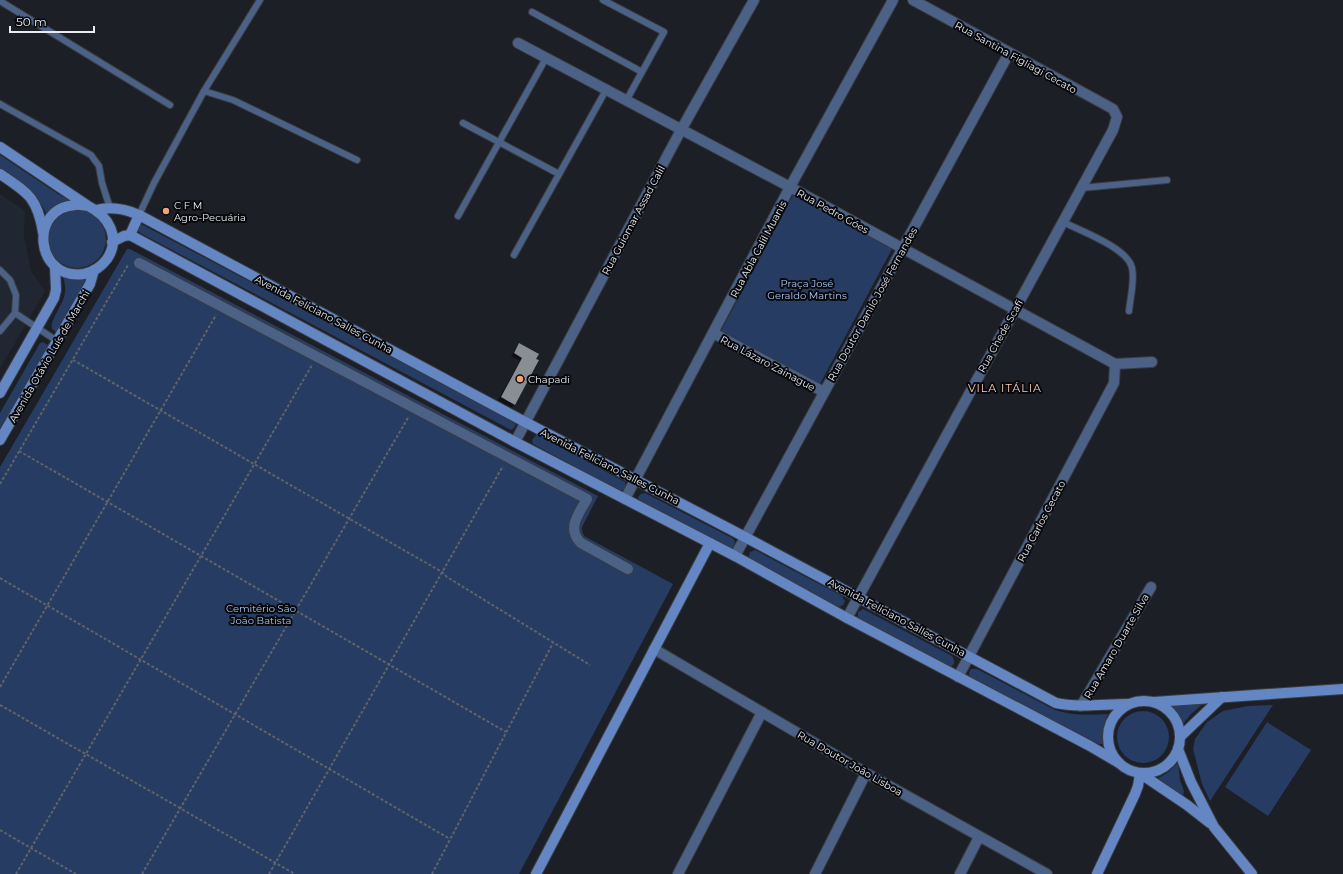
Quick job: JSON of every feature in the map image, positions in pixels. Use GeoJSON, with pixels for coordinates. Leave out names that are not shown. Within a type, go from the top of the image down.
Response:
{"type":"FeatureCollection","features":[{"type":"Feature","properties":{"kind":"main road"},"geometry":{"type":"LineString","coordinates":[[0,147],[92,208],[107,221],[112,235],[112,242],[110,251],[101,265],[94,270],[78,274],[66,272],[55,266],[47,256],[43,245],[43,232],[40,216],[33,200],[25,191],[0,174]]}},
{"type":"Feature","properties":{"kind":"main road"},"geometry":{"type":"LineString","coordinates":[[43,232],[48,221],[55,213],[65,207],[76,204],[92,208]]}},
{"type":"Feature","properties":{"kind":"main road","name":"Avenida Feliciano Salles Cunha"},"geometry":{"type":"LineString","coordinates":[[92,208],[124,209],[139,215],[525,422],[970,656],[1056,703],[1081,706],[1128,704]]}},
{"type":"Feature","properties":{"kind":"main road"},"geometry":{"type":"LineString","coordinates":[[130,235],[139,215]]}},
{"type":"Feature","properties":{"kind":"main road"},"geometry":{"type":"LineString","coordinates":[[112,242],[124,236],[130,235],[515,442],[735,556],[847,618],[1090,746],[1130,771],[1141,774],[1188,804],[1214,827],[1252,874]]}},
{"type":"Feature","properties":{"kind":"main road"},"geometry":{"type":"LineString","coordinates":[[0,393],[54,298],[56,290],[55,266]]}},
{"type":"Feature","properties":{"kind":"main road","name":"Avenida Otávio Luís de Marchi"},"geometry":{"type":"LineString","coordinates":[[0,440],[84,296],[90,284],[94,270]]}},
{"type":"Feature","properties":{"kind":"main road"},"geometry":{"type":"LineString","coordinates":[[536,874],[710,543]]}},
{"type":"Feature","properties":{"kind":"main road"},"geometry":{"type":"LineString","coordinates":[[1119,763],[1112,754],[1108,743],[1108,731],[1111,720],[1118,711],[1128,704],[1140,701],[1152,702],[1343,689]]}},
{"type":"Feature","properties":{"kind":"main road"},"geometry":{"type":"LineString","coordinates":[[1180,737],[1222,697]]}},
{"type":"Feature","properties":{"kind":"main road"},"geometry":{"type":"LineString","coordinates":[[1141,774],[1153,772],[1164,767],[1173,759],[1178,748],[1180,737],[1178,725],[1172,714],[1163,706],[1152,702]]}},
{"type":"Feature","properties":{"kind":"main road"},"geometry":{"type":"LineString","coordinates":[[1178,748],[1191,782],[1214,827]]}},
{"type":"Feature","properties":{"kind":"main road"},"geometry":{"type":"LineString","coordinates":[[1097,874],[1135,794],[1141,774]]}},
{"type":"Feature","properties":{"kind":"street","name":"Rua Guiomar Assad Calil"},"geometry":{"type":"LineString","coordinates":[[515,442],[681,130],[754,0]]}},
{"type":"Feature","properties":{"kind":"street","name":"Rua Abla Calil Muanis"},"geometry":{"type":"LineString","coordinates":[[625,499],[790,188],[893,0]]}},
{"type":"Feature","properties":{"kind":"street","name":"Rua Santina Figliagi Cecato"},"geometry":{"type":"LineString","coordinates":[[913,0],[1104,104],[1113,110],[1117,117]]}},
{"type":"Feature","properties":{"kind":"street","name":"Rua Pedro Góes"},"geometry":{"type":"LineString","coordinates":[[518,43],[1015,309],[1114,364]]}},
{"type":"Feature","properties":{"kind":"street","name":"Rua Doutor Danilo José Fernandes"},"geometry":{"type":"LineString","coordinates":[[735,556],[1009,53]]}},
{"type":"Feature","properties":{"kind":"street","name":"Rua Chede Scafi"},"geometry":{"type":"LineString","coordinates":[[847,618],[1113,130],[1117,117]]}},
{"type":"Feature","properties":{"kind":"street"},"geometry":{"type":"LineString","coordinates":[[138,263],[587,499],[575,522],[573,528],[574,535],[581,543],[628,569]]}},
{"type":"Feature","properties":{"kind":"street","name":"Rua Lázaro Zainague"},"geometry":{"type":"LineString","coordinates":[[713,333],[824,392]]}},
{"type":"Feature","properties":{"kind":"street"},"geometry":{"type":"LineString","coordinates":[[1114,364],[1152,362]]}},
{"type":"Feature","properties":{"kind":"street","name":"Rua Carlos Cecato"},"geometry":{"type":"LineString","coordinates":[[958,677],[1114,383],[1114,364]]}},
{"type":"Feature","properties":{"kind":"street","name":"Rua Amaro Duarte Silva"},"geometry":{"type":"LineString","coordinates":[[1081,706],[1151,586]]}},
{"type":"Feature","properties":{"kind":"street","name":"Rua Doutor João Lisboa"},"geometry":{"type":"LineString","coordinates":[[654,649],[866,773],[1047,874]]}},
{"type":"Feature","properties":{"kind":"street"},"geometry":{"type":"LineString","coordinates":[[678,874],[762,712]]}},
{"type":"Feature","properties":{"kind":"street"},"geometry":{"type":"LineString","coordinates":[[815,874],[866,773]]}},
{"type":"Feature","properties":{"kind":"street"},"geometry":{"type":"LineString","coordinates":[[960,874],[979,836]]}},
{"type":"Feature","properties":{"kind":"lane"},"geometry":{"type":"LineString","coordinates":[[139,215],[154,183],[204,91],[260,0]]}},
{"type":"Feature","properties":{"kind":"lane"},"geometry":{"type":"LineString","coordinates":[[603,0],[664,32],[626,101]]}},
{"type":"Feature","properties":{"kind":"lane"},"geometry":{"type":"LineString","coordinates":[[0,1],[170,105]]}},
{"type":"Feature","properties":{"kind":"lane"},"geometry":{"type":"LineString","coordinates":[[532,12],[642,72]]}},
{"type":"Feature","properties":{"kind":"lane"},"geometry":{"type":"LineString","coordinates":[[458,216],[546,58]]}},
{"type":"Feature","properties":{"kind":"lane"},"geometry":{"type":"LineString","coordinates":[[514,255],[606,90]]}},
{"type":"Feature","properties":{"kind":"lane"},"geometry":{"type":"LineString","coordinates":[[204,91],[233,100],[357,160]]}},
{"type":"Feature","properties":{"kind":"lane"},"geometry":{"type":"LineString","coordinates":[[0,104],[91,155],[99,166],[102,183],[110,208]]}},
{"type":"Feature","properties":{"kind":"lane"},"geometry":{"type":"LineString","coordinates":[[463,124],[559,174]]}},
{"type":"Feature","properties":{"kind":"lane"},"geometry":{"type":"LineString","coordinates":[[1081,188],[1167,180]]}},
{"type":"Feature","properties":{"kind":"lane"},"geometry":{"type":"LineString","coordinates":[[1063,222],[1118,250],[1128,258],[1132,266],[1133,274],[1129,311]]}},
{"type":"Feature","properties":{"kind":"lane"},"geometry":{"type":"LineString","coordinates":[[0,270],[10,280],[16,295],[15,313],[0,331]]}},
{"type":"Feature","properties":{"kind":"lane"},"geometry":{"type":"LineString","coordinates":[[15,313],[57,341]]}},
{"type":"Feature","properties":{"kind":"path"},"geometry":{"type":"LineString","coordinates":[[0,484],[129,264],[138,263]]}},
{"type":"Feature","properties":{"kind":"path"},"geometry":{"type":"LineString","coordinates":[[0,687],[221,307]]}},
{"type":"Feature","properties":{"kind":"path"},"geometry":{"type":"LineString","coordinates":[[16,874],[316,357]]}},
{"type":"Feature","properties":{"kind":"path"},"geometry":{"type":"LineString","coordinates":[[73,360],[442,572],[447,578],[590,665]]}},
{"type":"Feature","properties":{"kind":"path"},"geometry":{"type":"LineString","coordinates":[[142,874],[414,408]]}},
{"type":"Feature","properties":{"kind":"path"},"geometry":{"type":"LineString","coordinates":[[19,451],[506,732]]}},
{"type":"Feature","properties":{"kind":"path"},"geometry":{"type":"LineString","coordinates":[[269,874],[508,458]]}},
{"type":"Feature","properties":{"kind":"path"},"geometry":{"type":"LineString","coordinates":[[0,578],[450,839]]}},
{"type":"Feature","properties":{"kind":"path"},"geometry":{"type":"LineString","coordinates":[[432,874],[553,643]]}},
{"type":"Feature","properties":{"kind":"path"},"geometry":{"type":"LineString","coordinates":[[0,705],[295,874]]}},
{"type":"Feature","properties":{"kind":"path"},"geometry":{"type":"LineString","coordinates":[[0,830],[76,874]]}},
{"type":"Feature","properties":{"kind":"shaded area"},"geometry":{"type":"Polygon","coordinates":[[[0,194],[25,211],[24,236],[31,271],[45,291],[0,369],[0,194]]]}},
{"type":"Feature","properties":{"kind":"green space"},"geometry":{"type":"Polygon","coordinates":[[[0,155],[71,201],[66,202],[47,214],[32,193],[0,169],[0,155]]]}},
{"type":"Feature","properties":{"kind":"green space","name":"Praça José Geraldo Martins"},"geometry":{"type":"Polygon","coordinates":[[[793,195],[892,249],[820,384],[721,331],[793,195]]]}},
{"type":"Feature","properties":{"kind":"green space"},"geometry":{"type":"Polygon","coordinates":[[[71,210],[83,210],[98,218],[106,233],[106,245],[98,260],[83,268],[71,268],[56,260],[48,245],[48,233],[56,218],[71,210]]]}},
{"type":"Feature","properties":{"kind":"green space"},"geometry":{"type":"Polygon","coordinates":[[[141,224],[514,421],[516,424],[514,428],[511,430],[142,234],[138,231],[141,224]]]}},
{"type":"Feature","properties":{"kind":"green space","name":"Cemitério São João Batista"},"geometry":{"type":"Polygon","coordinates":[[[127,249],[130,249],[598,496],[582,527],[584,536],[673,584],[519,874],[0,874],[0,467],[127,249]]]}},
{"type":"Feature","properties":{"kind":"green space"},"geometry":{"type":"Polygon","coordinates":[[[63,276],[88,281],[62,329],[56,332],[52,329],[52,325],[64,297],[65,288],[63,276]]]}},
{"type":"Feature","properties":{"kind":"green space"},"geometry":{"type":"Polygon","coordinates":[[[43,342],[48,345],[49,349],[0,435],[0,413],[40,343],[43,342]]]}},
{"type":"Feature","properties":{"kind":"green space"},"geometry":{"type":"Polygon","coordinates":[[[537,434],[625,482],[625,489],[620,491],[533,444],[532,440],[537,434]]]}},
{"type":"Feature","properties":{"kind":"green space"},"geometry":{"type":"Polygon","coordinates":[[[645,493],[732,538],[735,541],[734,547],[730,549],[639,501],[638,497],[645,493]]]}},
{"type":"Feature","properties":{"kind":"green space"},"geometry":{"type":"Polygon","coordinates":[[[755,550],[842,596],[845,601],[843,605],[839,607],[753,562],[749,557],[750,552],[755,550]]]}},
{"type":"Feature","properties":{"kind":"green space"},"geometry":{"type":"Polygon","coordinates":[[[863,609],[952,656],[954,664],[950,667],[860,620],[858,612],[863,609]]]}},
{"type":"Feature","properties":{"kind":"green space"},"geometry":{"type":"Polygon","coordinates":[[[971,669],[977,669],[1055,710],[1088,715],[1108,714],[1105,721],[1103,744],[1099,744],[970,679],[969,673],[971,669]]]}},
{"type":"Feature","properties":{"kind":"green space"},"geometry":{"type":"Polygon","coordinates":[[[1169,703],[1204,703],[1191,714],[1183,724],[1169,703]]]}},
{"type":"Feature","properties":{"kind":"green space"},"geometry":{"type":"Polygon","coordinates":[[[1273,705],[1210,801],[1202,784],[1193,749],[1195,739],[1207,722],[1223,711],[1248,706],[1273,705]]]}},
{"type":"Feature","properties":{"kind":"green space"},"geometry":{"type":"Polygon","coordinates":[[[1138,711],[1148,711],[1157,715],[1165,723],[1169,732],[1169,742],[1165,751],[1157,759],[1148,763],[1138,763],[1129,759],[1121,751],[1117,742],[1117,732],[1121,723],[1129,715],[1138,711]]]}},
{"type":"Feature","properties":{"kind":"green space"},"geometry":{"type":"Polygon","coordinates":[[[1267,722],[1311,750],[1268,816],[1225,787],[1267,722]]]}},
{"type":"Feature","properties":{"kind":"green space"},"geometry":{"type":"Polygon","coordinates":[[[1178,763],[1180,780],[1184,791],[1183,796],[1157,779],[1167,773],[1178,763]]]}},
{"type":"Feature","properties":{"kind":"building","name":"Chapadi"},"geometry":{"type":"Polygon","coordinates":[[[519,343],[539,354],[536,359],[539,360],[515,405],[501,397],[522,358],[514,353],[519,343]]]}},
{"type":"Feature","properties":{"kind":"place","name":"C F M Agro-Pecuária"},"geometry":{"type":"Point","coordinates":[166,211]}},
{"type":"Feature","properties":{"kind":"place","name":"Chapadi"},"geometry":{"type":"Point","coordinates":[520,379]}},
{"type":"Feature","properties":{"kind":"district","name":"VILA ITÁLIA"},"geometry":{"type":"Point","coordinates":[1005,388]}}]}
